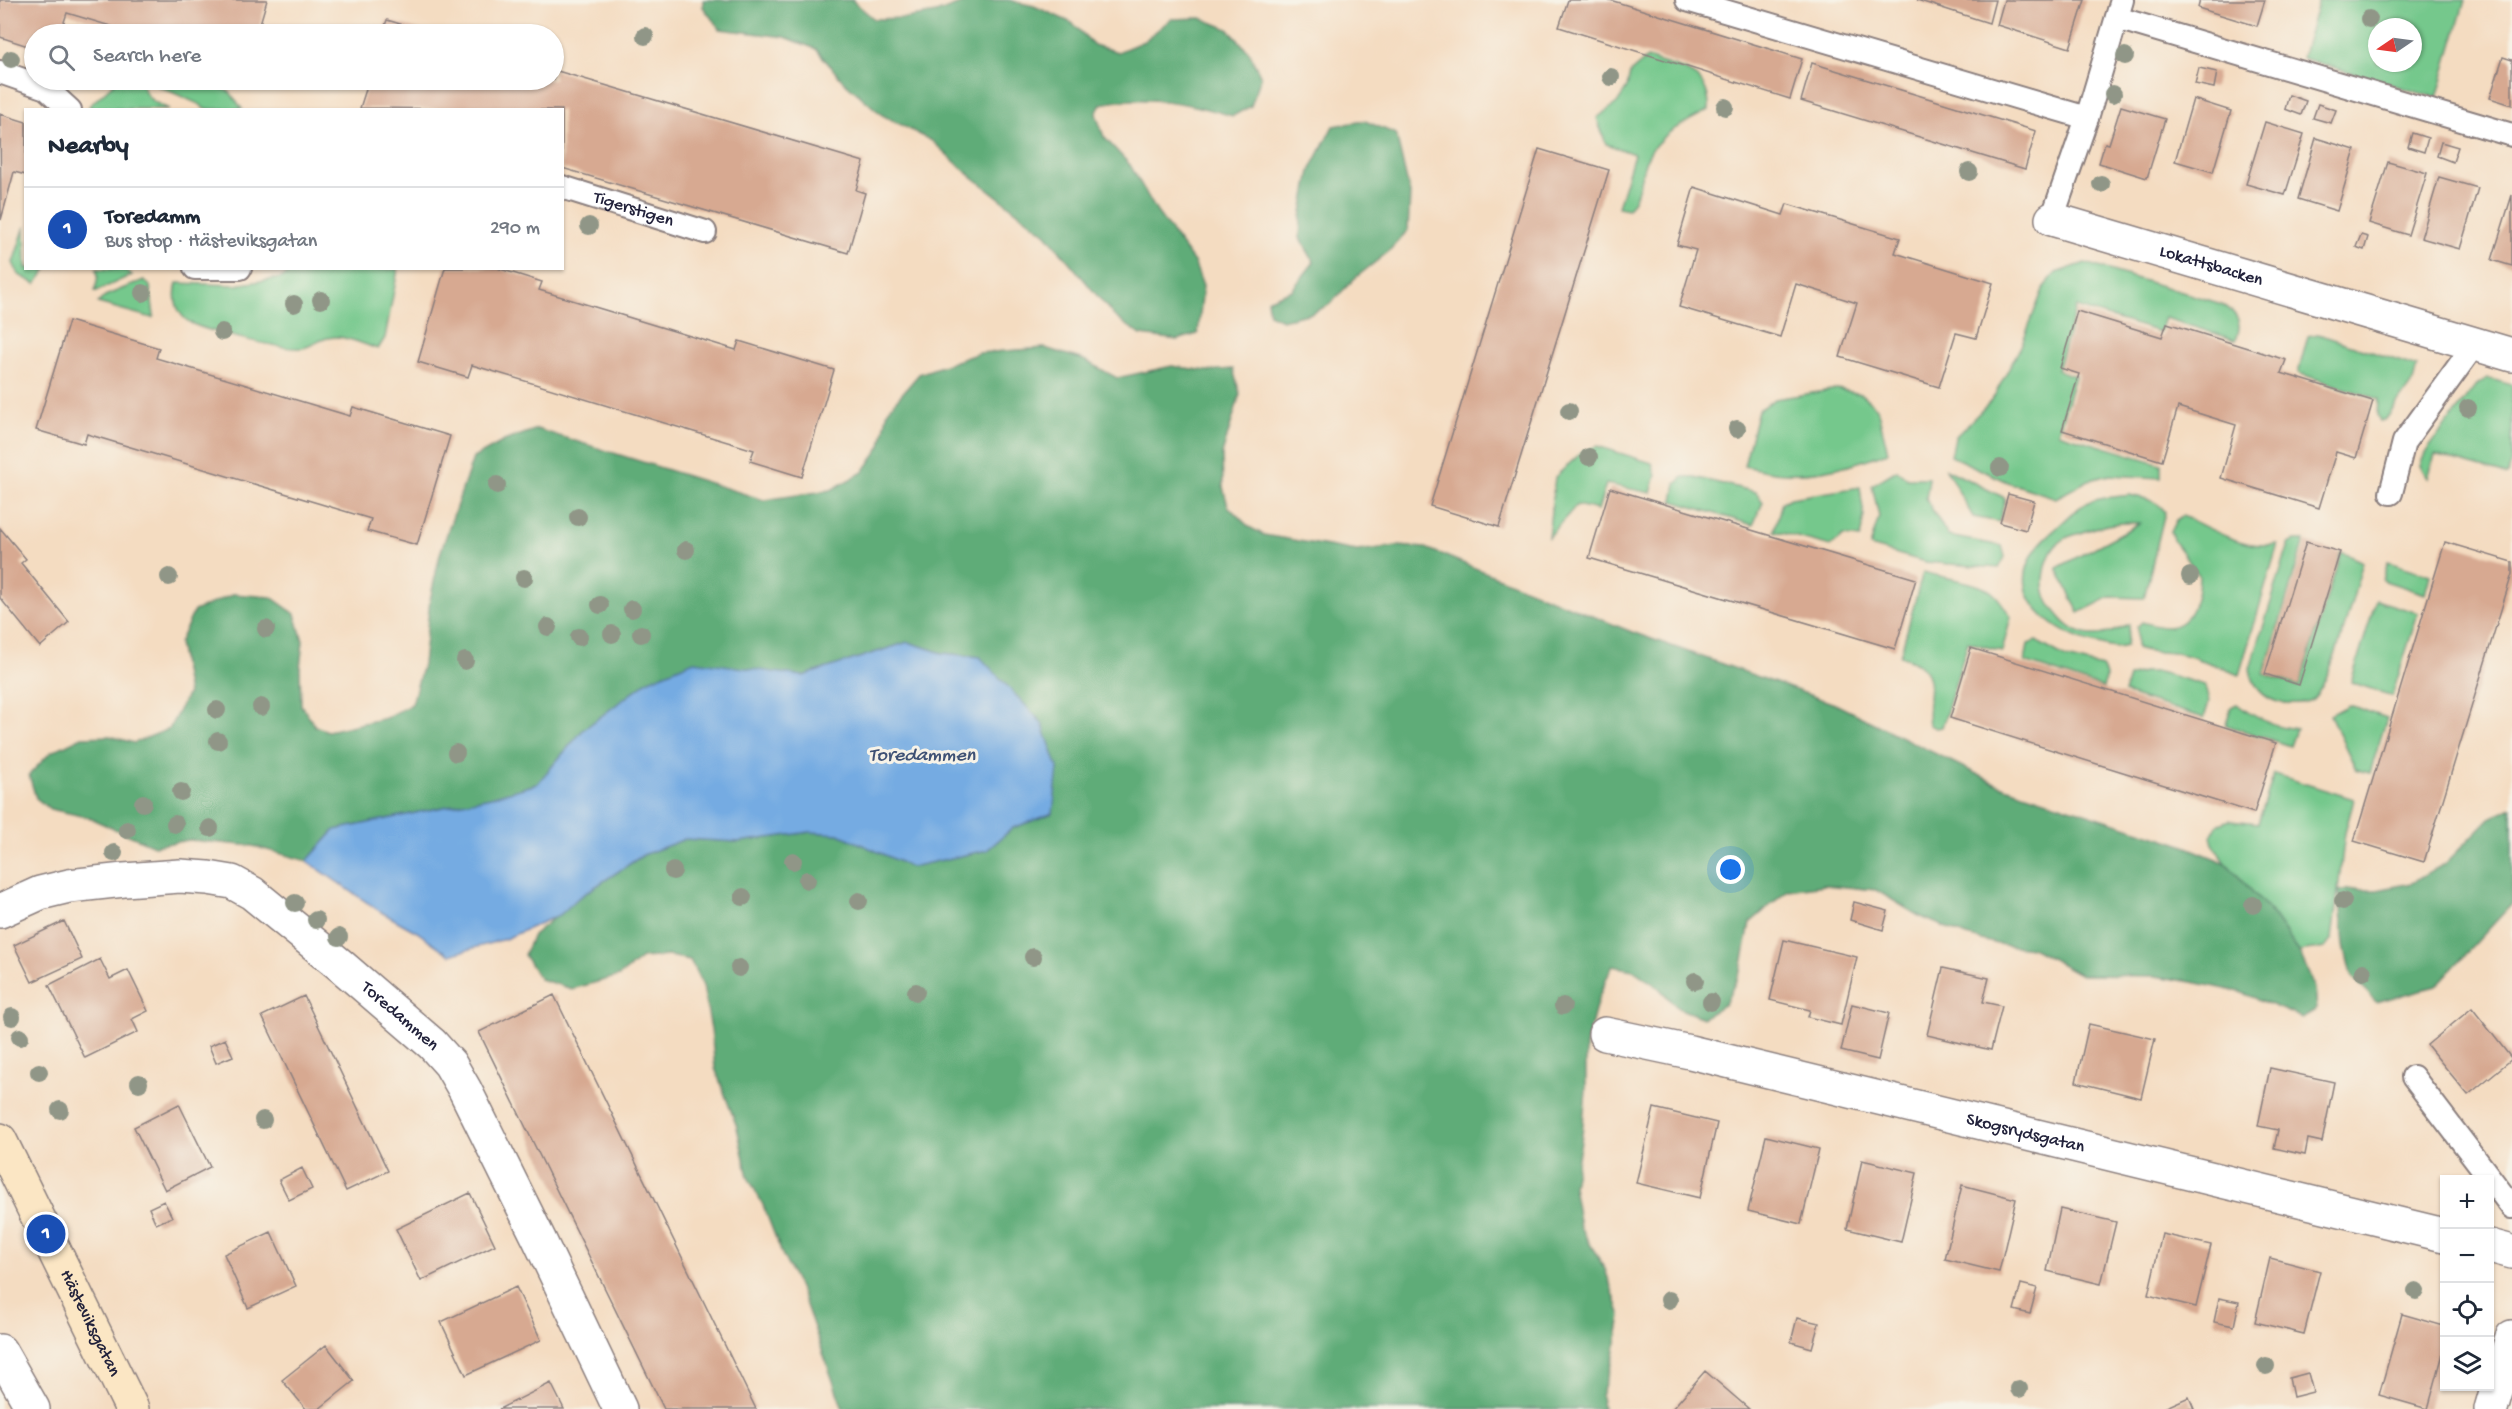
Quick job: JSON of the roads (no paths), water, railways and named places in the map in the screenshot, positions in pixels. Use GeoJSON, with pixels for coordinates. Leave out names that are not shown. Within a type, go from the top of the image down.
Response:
{"type":"FeatureCollection","features":[{"type":"Feature","properties":{"kind":"street","name":"Lokattsbacken"},"geometry":{"type":"LineString","coordinates":[[2052,219],[2512,355]]}},
{"type":"Feature","properties":{"kind":"street","name":"Toredammen"},"geometry":{"type":"LineString","coordinates":[[0,910],[40,893],[69,886],[180,876],[231,882],[261,900],[432,1044],[450,1064],[540,1239],[620,1409]]}},
{"type":"Feature","properties":{"kind":"street","name":"Skogsrydsgatan"},"geometry":{"type":"LineString","coordinates":[[1605,1034],[1702,1055],[2440,1234]]}},
{"type":"Feature","properties":{"kind":"street","name":"Hästeviksgatan"},"geometry":{"type":"LineString","coordinates":[[0,1140],[132,1409]]}},
{"type":"Feature","properties":{"kind":"street"},"geometry":{"type":"LineString","coordinates":[[2494,1247],[2512,1252]]}},
{"type":"Feature","properties":{"kind":"street"},"geometry":{"type":"LineString","coordinates":[[2491,1409],[2512,1337]]}},
{"type":"Feature","properties":{"kind":"street"},"geometry":{"type":"LineString","coordinates":[[0,1351],[33,1409]]}},
{"type":"Feature","properties":{"kind":"lane"},"geometry":{"type":"LineString","coordinates":[[1687,0],[1711,3],[2087,118]]}},
{"type":"Feature","properties":{"kind":"lane","name":"Lokattsbacken"},"geometry":{"type":"LineString","coordinates":[[2052,219],[2087,118],[2120,9],[2512,135]]}},
{"type":"Feature","properties":{"kind":"lane"},"geometry":{"type":"LineString","coordinates":[[0,72],[24,81]]}},
{"type":"Feature","properties":{"kind":"lane"},"geometry":{"type":"LineString","coordinates":[[47,90],[68,108]]}},
{"type":"Feature","properties":{"kind":"lane","name":"Tigerstigen"},"geometry":{"type":"LineString","coordinates":[[564,188],[705,232]]}},
{"type":"Feature","properties":{"kind":"lane"},"geometry":{"type":"LineString","coordinates":[[2391,493],[2404,442],[2475,344]]}},
{"type":"Feature","properties":{"kind":"lane"},"geometry":{"type":"LineString","coordinates":[[2413,1077],[2512,1207]]}},
{"type":"Feature","properties":{"kind":"water","name":"Toredammen"},"geometry":{"type":"Polygon","coordinates":[[[908,642],[942,653],[980,657],[1042,723],[1058,768],[1053,813],[1013,828],[987,850],[911,867],[839,834],[810,832],[739,842],[685,839],[643,855],[578,898],[561,914],[505,939],[450,955],[417,932],[381,912],[307,861],[335,830],[491,797],[537,784],[583,730],[649,680],[694,661],[803,676],[908,642]]]}},
{"type":"Feature","properties":{"kind":"place","name":"Toredamm"},"geometry":{"type":"Point","coordinates":[46,1234]}}]}
